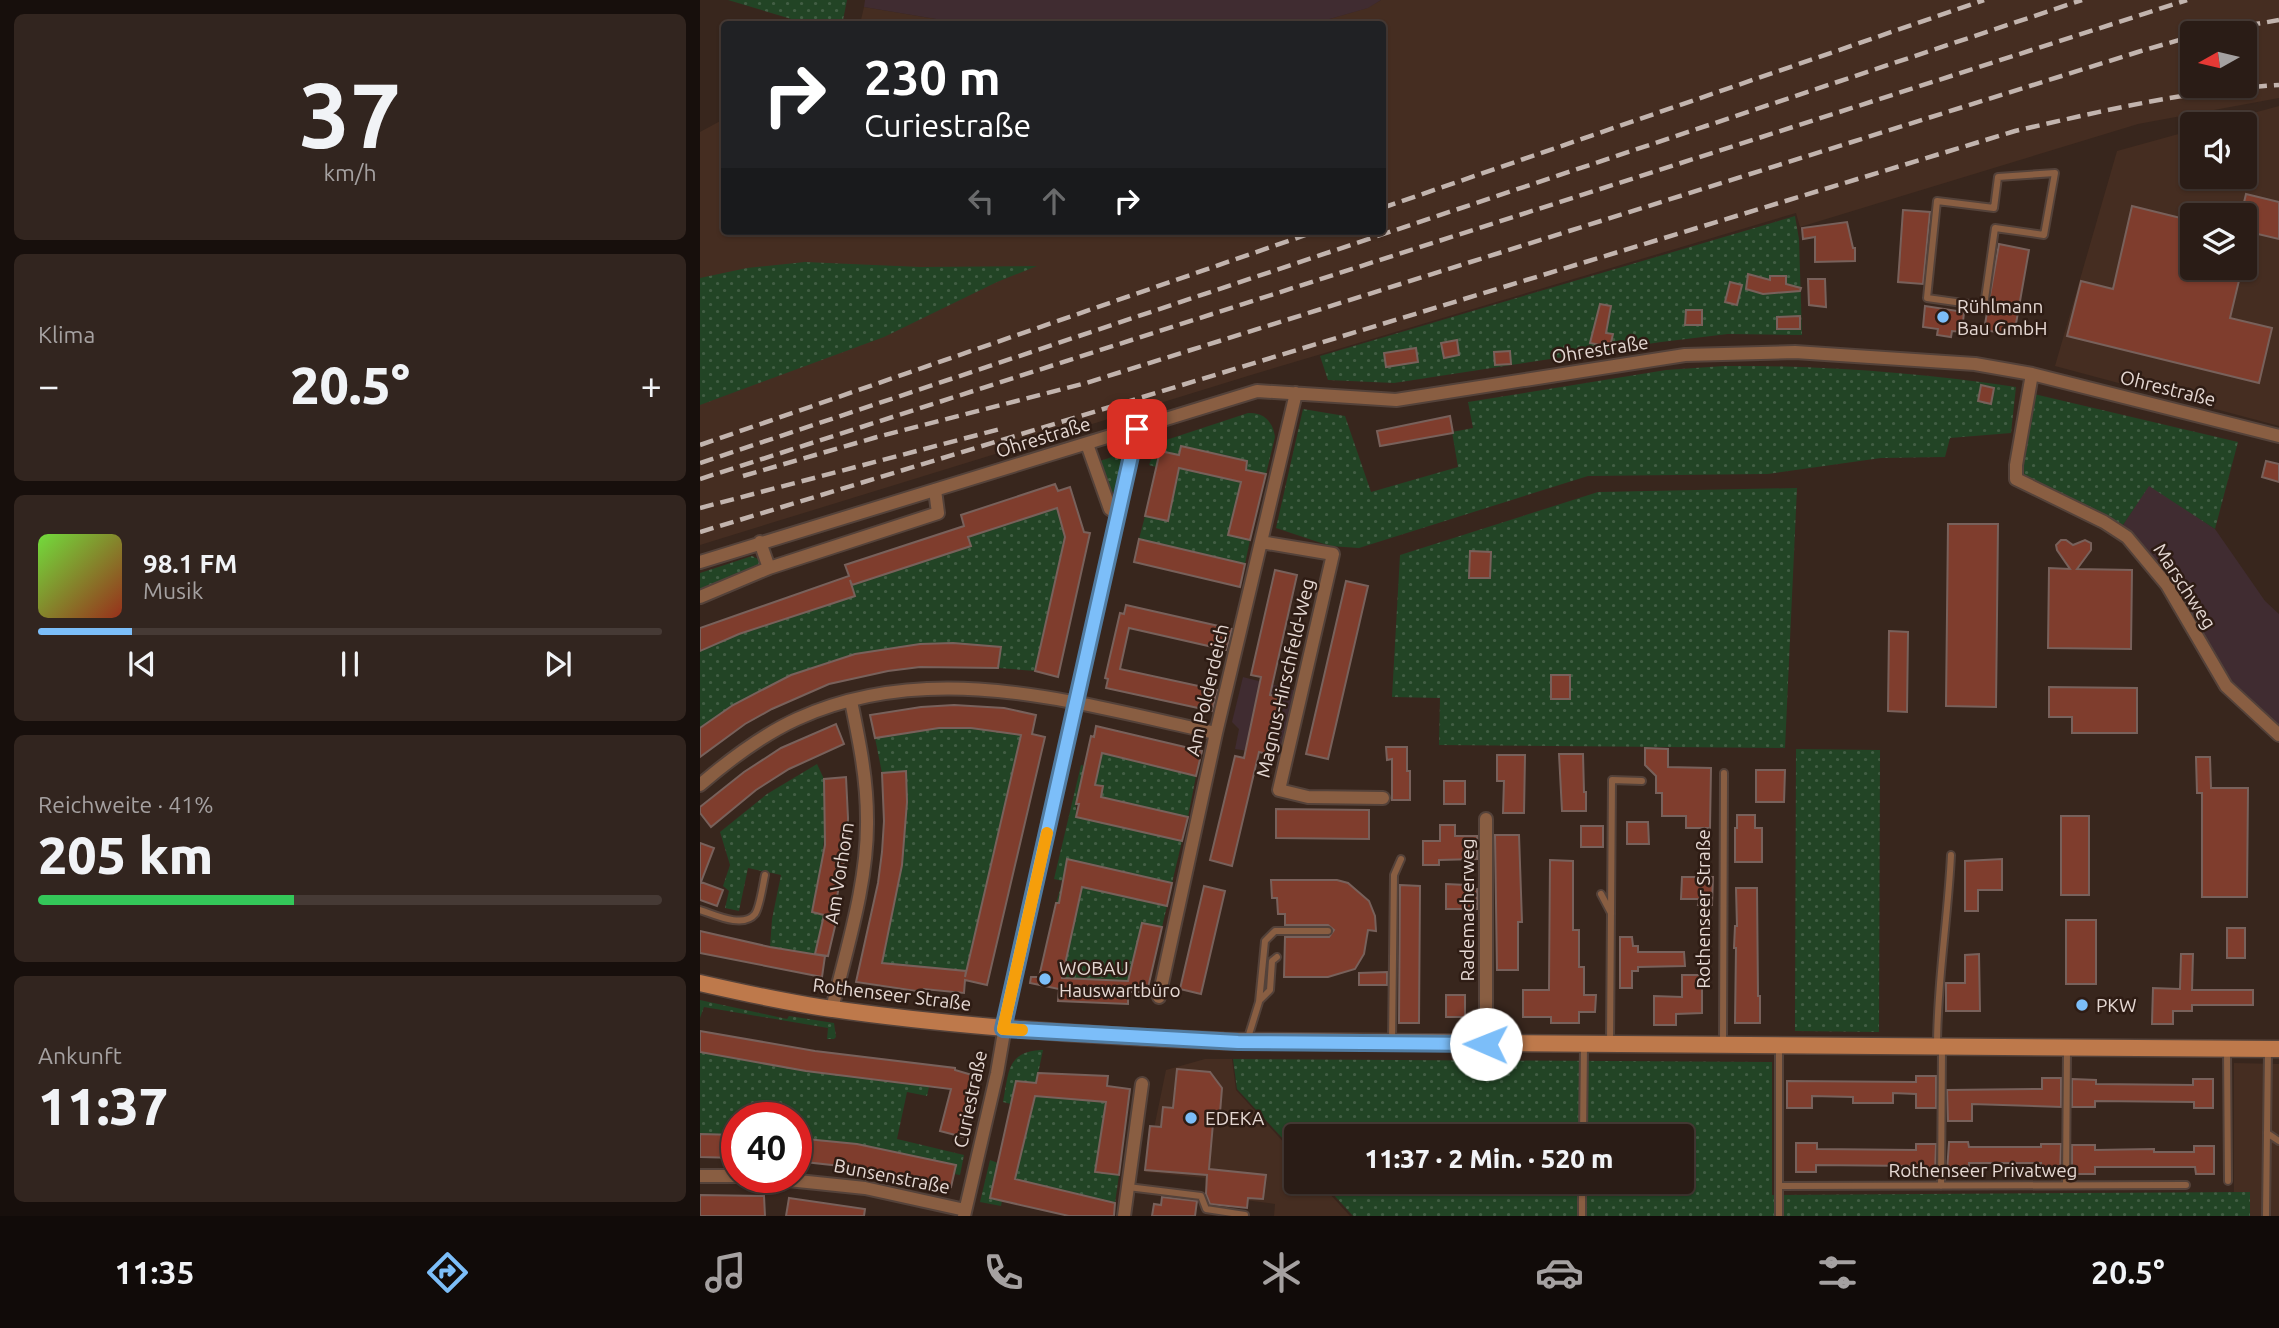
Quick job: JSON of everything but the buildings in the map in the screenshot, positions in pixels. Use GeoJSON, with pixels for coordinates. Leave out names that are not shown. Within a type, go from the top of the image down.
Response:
{"type":"FeatureCollection","features":[{"type":"Feature","properties":{"kind":"street","name":"Ohrestraße"},"geometry":{"type":"LineString","coordinates":[[700,562],[1250,392],[1396,400],[1685,355],[1795,352],[1975,364],[2032,374],[2279,436]]}},
{"type":"Feature","properties":{"kind":"street","name":"Marschweg"},"geometry":{"type":"LineString","coordinates":[[2032,374],[2016,465],[2016,479],[2104,522],[2126,537],[2167,585],[2226,686],[2279,735]]}},
{"type":"Feature","properties":{"kind":"street","name":"Am Polderdeich"},"geometry":{"type":"LineString","coordinates":[[1159,997],[1216,733],[1296,393]]}},
{"type":"Feature","properties":{"kind":"street","name":"Curiestraße"},"geometry":{"type":"LineString","coordinates":[[965,1213],[997,1073],[1003,1029],[1137,429]]}},
{"type":"Feature","properties":{"kind":"street"},"geometry":{"type":"LineString","coordinates":[[1087,444],[1110,509],[1118,514]]}},
{"type":"Feature","properties":{"kind":"street"},"geometry":{"type":"LineString","coordinates":[[700,597],[769,568],[938,513],[935,491]]}},
{"type":"Feature","properties":{"kind":"street"},"geometry":{"type":"LineString","coordinates":[[760,542],[769,568]]}},
{"type":"Feature","properties":{"kind":"street","name":"Magnus-Hirschfeld-Weg"},"geometry":{"type":"LineString","coordinates":[[1261,542],[1333,554],[1279,790],[1308,797],[1383,798]]}},
{"type":"Feature","properties":{"kind":"street"},"geometry":{"type":"LineString","coordinates":[[700,785],[738,755],[784,726],[819,710],[907,691],[956,688],[1021,693],[1076,702],[1216,733]]}},
{"type":"Feature","properties":{"kind":"street","name":"Am Vorhorn"},"geometry":{"type":"LineString","coordinates":[[832,1009],[858,899],[866,845],[865,774],[851,701]]}},
{"type":"Feature","properties":{"kind":"street","name":"Rademacherweg"},"geometry":{"type":"LineString","coordinates":[[1486,819],[1486,1044]]}},
{"type":"Feature","properties":{"kind":"street","name":"Rothenseer Straße"},"geometry":{"type":"LineString","coordinates":[[700,984],[832,1009],[1003,1029],[1247,1042],[2273,1049]]}},
{"type":"Feature","properties":{"kind":"street"},"geometry":{"type":"LineString","coordinates":[[1124,1216],[1142,1083]]}},
{"type":"Feature","properties":{"kind":"street"},"geometry":{"type":"LineString","coordinates":[[700,1176],[721,1176]]}},
{"type":"Feature","properties":{"kind":"street","name":"Bunsenstraße"},"geometry":{"type":"LineString","coordinates":[[812,1182],[865,1188],[965,1213]]}},
{"type":"Feature","properties":{"kind":"lane"},"geometry":{"type":"LineString","coordinates":[[2055,173],[2044,236],[1995,228],[1984,306],[1927,298],[1937,201],[1994,208],[1998,177],[2055,173]]}},
{"type":"Feature","properties":{"kind":"lane","name":"Rothenseer Straße"},"geometry":{"type":"LineString","coordinates":[[1723,1045],[1724,773]]}},
{"type":"Feature","properties":{"kind":"lane"},"geometry":{"type":"LineString","coordinates":[[1610,1045],[1612,780],[1642,781]]}},
{"type":"Feature","properties":{"kind":"lane"},"geometry":{"type":"LineString","coordinates":[[1941,1185],[1941,957],[1948,909],[1951,855]]}},
{"type":"Feature","properties":{"kind":"lane"},"geometry":{"type":"LineString","coordinates":[[1392,1043],[1394,875],[1401,859]]}},
{"type":"Feature","properties":{"kind":"lane"},"geometry":{"type":"LineString","coordinates":[[700,910],[730,920],[749,918],[755,914],[765,875]]}},
{"type":"Feature","properties":{"kind":"lane"},"geometry":{"type":"LineString","coordinates":[[1601,894],[1612,915]]}},
{"type":"Feature","properties":{"kind":"lane"},"geometry":{"type":"LineString","coordinates":[[1247,1042],[1259,1002],[1265,941],[1275,931],[1328,931]]}},
{"type":"Feature","properties":{"kind":"lane"},"geometry":{"type":"LineString","coordinates":[[1259,1002],[1270,990],[1272,961],[1276,957]]}},
{"type":"Feature","properties":{"kind":"lane"},"geometry":{"type":"LineString","coordinates":[[1583,1124],[1584,1044]]}},
{"type":"Feature","properties":{"kind":"lane"},"geometry":{"type":"LineString","coordinates":[[1779,1046],[1779,1216]]}},
{"type":"Feature","properties":{"kind":"lane"},"geometry":{"type":"LineString","coordinates":[[2066,1185],[2067,1048]]}},
{"type":"Feature","properties":{"kind":"lane"},"geometry":{"type":"LineString","coordinates":[[2227,1048],[2228,1181]]}},
{"type":"Feature","properties":{"kind":"lane"},"geometry":{"type":"LineString","coordinates":[[2266,1216],[2267,1133],[2273,1049]]}},
{"type":"Feature","properties":{"kind":"lane"},"geometry":{"type":"LineString","coordinates":[[2267,1133],[2279,1141]]}},
{"type":"Feature","properties":{"kind":"lane","name":"Rothenseer Privatweg"},"geometry":{"type":"LineString","coordinates":[[1779,1186],[2186,1185]]}},
{"type":"Feature","properties":{"kind":"lane"},"geometry":{"type":"LineString","coordinates":[[1128,1187],[1201,1196],[1206,1209],[1245,1215]]}},
{"type":"Feature","properties":{"kind":"lane"},"geometry":{"type":"LineString","coordinates":[[1582,1194],[1582,1216]]}},
{"type":"Feature","properties":{"kind":"shaded area"},"geometry":{"type":"Polygon","coordinates":[[[865,0],[1381,0],[1368,8],[1322,21],[948,21],[864,7],[865,0]]]}},
{"type":"Feature","properties":{"kind":"shaded area"},"geometry":{"type":"Polygon","coordinates":[[[1381,0],[2279,0],[2279,98],[2203,112],[2180,112],[2180,116],[2138,124],[1800,227],[1796,213],[1251,375],[700,545],[700,132],[721,121],[721,235],[1386,235],[1386,21],[1322,21],[1367,8],[1381,0]]]}},
{"type":"Feature","properties":{"kind":"shaded area"},"geometry":{"type":"Polygon","coordinates":[[[864,7],[948,21],[861,21],[864,7]]]}},
{"type":"Feature","properties":{"kind":"shaded area"},"geometry":{"type":"Polygon","coordinates":[[[2279,106],[2279,426],[2055,366],[2117,151],[2180,134],[2180,189],[2257,189],[2257,112],[2279,106]]]}},
{"type":"Feature","properties":{"kind":"shaded area"},"geometry":{"type":"Polygon","coordinates":[[[2149,485],[2215,529],[2265,601],[2279,614],[2279,726],[2232,685],[2194,618],[2157,562],[2123,525],[2149,485]]]}},
{"type":"Feature","properties":{"kind":"shaded area"},"geometry":{"type":"Polygon","coordinates":[[[1243,677],[1297,691],[1282,756],[1235,749],[1239,729],[1232,722],[1243,677]]]}},
{"type":"Feature","properties":{"kind":"shaded area"},"geometry":{"type":"Polygon","coordinates":[[[1205,1059],[1232,1059],[1236,1090],[1284,1143],[1284,1194],[1330,1194],[1350,1216],[1274,1216],[1275,1204],[1206,1195],[1205,1178],[1145,1172],[1166,1070],[1205,1059]]]}},
{"type":"Feature","properties":{"kind":"shaded area"},"geometry":{"type":"Polygon","coordinates":[[[2234,1063],[2279,1064],[2279,1216],[2250,1216],[2250,1192],[2234,1192],[2234,1063]]]}},
{"type":"Feature","properties":{"kind":"green space"},"geometry":{"type":"Polygon","coordinates":[[[728,0],[847,0],[842,21],[798,21],[728,0]]]}},
{"type":"Feature","properties":{"kind":"green space"},"geometry":{"type":"Polygon","coordinates":[[[1795,216],[1799,239],[1802,335],[1728,334],[1394,383],[1328,380],[1320,356],[1795,216]]]}},
{"type":"Feature","properties":{"kind":"green space"},"geometry":{"type":"Polygon","coordinates":[[[805,262],[920,267],[1037,266],[997,282],[884,337],[700,405],[700,278],[747,268],[805,262]]]}},
{"type":"Feature","properties":{"kind":"green space"},"geometry":{"type":"Polygon","coordinates":[[[1724,366],[1870,371],[2016,387],[2011,433],[1950,438],[1945,457],[1881,458],[1768,474],[1588,476],[1359,548],[1330,546],[1276,528],[1303,409],[1345,416],[1371,492],[1458,467],[1452,432],[1473,428],[1468,402],[1666,370],[1724,366]]]}},
{"type":"Feature","properties":{"kind":"green space"},"geometry":{"type":"Polygon","coordinates":[[[2034,394],[2238,442],[2215,529],[2149,486],[2123,525],[2021,476],[2034,394]]]}},
{"type":"Feature","properties":{"kind":"green space"},"geometry":{"type":"Polygon","coordinates":[[[1248,413],[1263,416],[1274,432],[1266,474],[1246,470],[1247,461],[1182,446],[1179,455],[1160,451],[1156,467],[1149,465],[1157,443],[1248,413]]]}},
{"type":"Feature","properties":{"kind":"green space"},"geometry":{"type":"Polygon","coordinates":[[[1124,453],[1115,491],[1111,493],[1100,461],[1124,453]]]}},
{"type":"Feature","properties":{"kind":"green space"},"geometry":{"type":"Polygon","coordinates":[[[1179,468],[1241,482],[1228,534],[1250,540],[1245,564],[1139,539],[1145,516],[1168,521],[1179,468]]]}},
{"type":"Feature","properties":{"kind":"green space"},"geometry":{"type":"Polygon","coordinates":[[[1797,488],[1785,748],[1439,745],[1440,698],[1392,697],[1400,555],[1598,492],[1797,488]]]}},
{"type":"Feature","properties":{"kind":"green space"},"geometry":{"type":"Polygon","coordinates":[[[1057,508],[1062,529],[1066,530],[1035,671],[999,668],[1001,647],[917,646],[879,650],[807,669],[736,704],[700,728],[700,651],[739,634],[855,596],[852,585],[970,546],[968,537],[1057,508]]]}},
{"type":"Feature","properties":{"kind":"green space"},"geometry":{"type":"Polygon","coordinates":[[[752,556],[760,560],[758,567],[700,591],[700,573],[752,556]]]}},
{"type":"Feature","properties":{"kind":"green space"},"geometry":{"type":"Polygon","coordinates":[[[939,728],[971,728],[1021,735],[966,972],[882,963],[902,865],[907,802],[882,773],[875,738],[939,728]]]}},
{"type":"Feature","properties":{"kind":"green space"},"geometry":{"type":"Polygon","coordinates":[[[1796,749],[1880,750],[1879,1032],[1795,1031],[1796,749]]]}},
{"type":"Feature","properties":{"kind":"green space"},"geometry":{"type":"Polygon","coordinates":[[[1102,753],[1196,776],[1188,817],[1101,797],[1103,787],[1095,785],[1102,753]]]}},
{"type":"Feature","properties":{"kind":"green space"},"geometry":{"type":"Polygon","coordinates":[[[817,764],[824,779],[826,817],[821,871],[824,915],[815,954],[770,947],[772,919],[781,875],[748,868],[739,911],[725,908],[729,891],[723,886],[730,865],[720,832],[767,794],[817,764]]]}},
{"type":"Feature","properties":{"kind":"green space"},"geometry":{"type":"Polygon","coordinates":[[[1081,765],[1085,766],[1076,804],[1076,817],[1182,841],[1172,883],[1068,859],[1063,881],[1054,879],[1081,765]]]}},
{"type":"Feature","properties":{"kind":"green space"},"geometry":{"type":"Polygon","coordinates":[[[1062,883],[1167,906],[1162,927],[1142,923],[1128,981],[1062,978],[1078,908],[1056,903],[1062,883]]]}},
{"type":"Feature","properties":{"kind":"green space"},"geometry":{"type":"Polygon","coordinates":[[[700,1000],[787,1019],[789,1016],[834,1023],[836,1037],[827,1039],[828,1028],[704,1007],[700,1018],[700,1000]]]}},
{"type":"Feature","properties":{"kind":"green space"},"geometry":{"type":"Polygon","coordinates":[[[1043,1050],[1036,1083],[1016,1081],[1011,1104],[1003,1102],[1011,1066],[1016,1059],[1031,1051],[1043,1050]]]}},
{"type":"Feature","properties":{"kind":"green space"},"geometry":{"type":"Polygon","coordinates":[[[700,1052],[806,1071],[929,1087],[927,1096],[907,1092],[897,1139],[964,1155],[960,1175],[954,1174],[955,1165],[876,1149],[812,1140],[812,1102],[721,1102],[721,1135],[700,1134],[700,1052]]]}},
{"type":"Feature","properties":{"kind":"green space"},"geometry":{"type":"Polygon","coordinates":[[[1233,1059],[1772,1062],[1772,1195],[2250,1192],[2250,1216],[1353,1216],[1333,1194],[1694,1194],[1694,1124],[1284,1124],[1284,1140],[1237,1089],[1233,1059]]]}},
{"type":"Feature","properties":{"kind":"green space"},"geometry":{"type":"Polygon","coordinates":[[[1035,1096],[1106,1102],[1096,1172],[1119,1175],[1115,1203],[997,1175],[1001,1206],[980,1202],[990,1160],[998,1163],[1035,1096]]]}},
{"type":"Feature","properties":{"kind":"railway"},"geometry":{"type":"LineString","coordinates":[[1386,207],[1984,0]]}},
{"type":"Feature","properties":{"kind":"railway"},"geometry":{"type":"LineString","coordinates":[[1386,233],[2082,0]]}},
{"type":"Feature","properties":{"kind":"railway"},"geometry":{"type":"LineString","coordinates":[[700,479],[2187,0]]}},
{"type":"Feature","properties":{"kind":"railway"},"geometry":{"type":"LineString","coordinates":[[2258,24],[2279,20]]}},
{"type":"Feature","properties":{"kind":"railway"},"geometry":{"type":"LineString","coordinates":[[743,476],[877,437],[1086,383],[2180,40]]}},
{"type":"Feature","properties":{"kind":"railway"},"geometry":{"type":"LineString","coordinates":[[700,532],[2015,131],[2179,96],[2279,85]]}},
{"type":"Feature","properties":{"kind":"railway"},"geometry":{"type":"LineString","coordinates":[[700,445],[1305,235]]}},
{"type":"Feature","properties":{"kind":"railway"},"geometry":{"type":"LineString","coordinates":[[700,463],[1381,235]]}},
{"type":"Feature","properties":{"kind":"railway"},"geometry":{"type":"LineString","coordinates":[[700,508],[1004,428]]}},
{"type":"Feature","properties":{"kind":"slow traffic"},"geometry":{"type":"LineString","coordinates":[[1022,1030],[1003,1029],[1047,833]]}},
{"type":"Feature","properties":{"kind":"place","name":"Rühlmann Bau GmbH"},"geometry":{"type":"Point","coordinates":[1943,317]}},
{"type":"Feature","properties":{"kind":"place","name":"WOBAU Hauswartbüro"},"geometry":{"type":"Point","coordinates":[1045,979]}},
{"type":"Feature","properties":{"kind":"place","name":"PKW"},"geometry":{"type":"Point","coordinates":[2082,1005]}},
{"type":"Feature","properties":{"kind":"place","name":"EDEKA"},"geometry":{"type":"Point","coordinates":[1191,1118]}},
{"type":"Feature","properties":{"kind":"route"},"geometry":{"type":"LineString","coordinates":[[1137,429],[1003,1029],[1238,1042],[1486,1044]]}}]}
